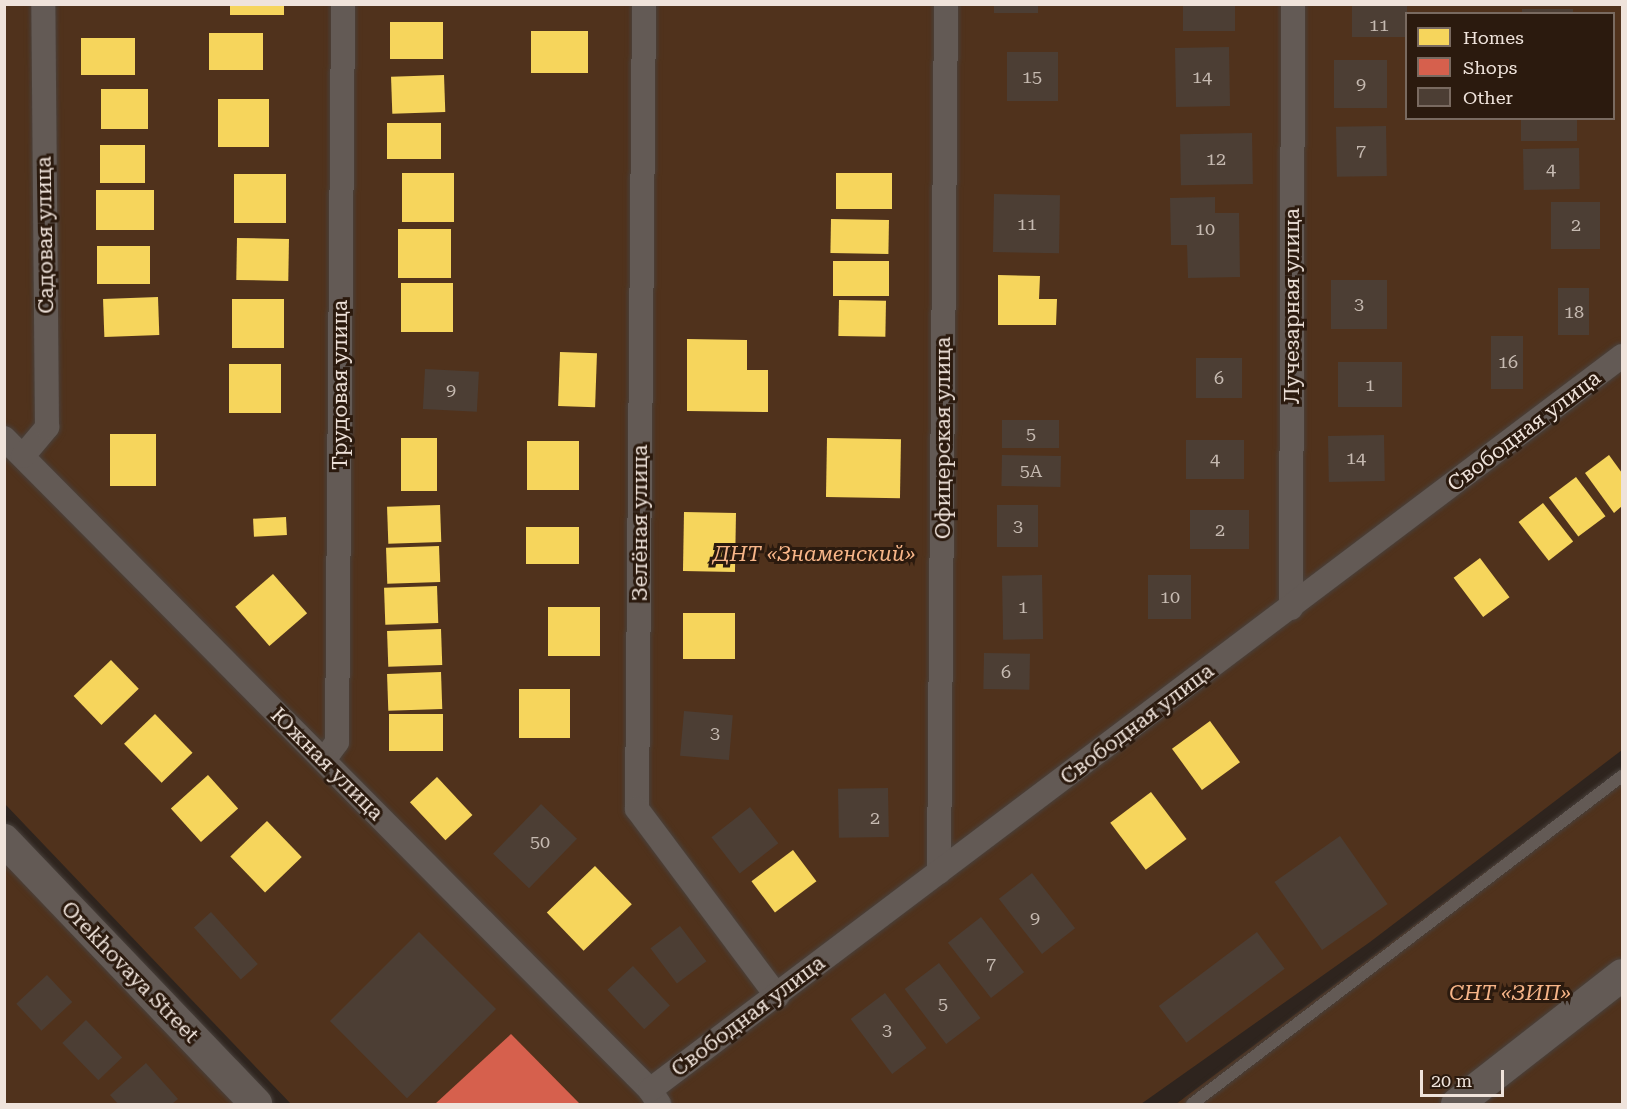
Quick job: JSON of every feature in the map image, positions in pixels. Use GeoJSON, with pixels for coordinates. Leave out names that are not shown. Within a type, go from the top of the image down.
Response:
{"type":"FeatureCollection","features":[{"type":"Feature","properties":{"kind":"street","name":"Садовая улица"},"geometry":{"type":"LineString","coordinates":[[23,456],[47,427],[43,4]]}},
{"type":"Feature","properties":{"kind":"street","name":"Трудовая улица"},"geometry":{"type":"LineString","coordinates":[[324,760],[337,742],[344,4]]}},
{"type":"Feature","properties":{"kind":"street","name":"Зелёная улица"},"geometry":{"type":"LineString","coordinates":[[644,4],[638,809],[777,996]]}},
{"type":"Feature","properties":{"kind":"street","name":"Офицерская улица"},"geometry":{"type":"LineString","coordinates":[[939,873],[946,4]]}},
{"type":"Feature","properties":{"kind":"street","name":"Лучезарная улица"},"geometry":{"type":"LineString","coordinates":[[1291,608],[1293,4]]}},
{"type":"Feature","properties":{"kind":"street","name":"Свободная улица"},"geometry":{"type":"LineString","coordinates":[[655,1097],[777,996],[1623,356]]}},
{"type":"Feature","properties":{"kind":"street","name":"Южная улица"},"geometry":{"type":"LineString","coordinates":[[4,438],[655,1097]]}},
{"type":"Feature","properties":{"kind":"street","name":"Orekhovaya Street"},"geometry":{"type":"LineString","coordinates":[[4,840],[256,1104]]}},
{"type":"Feature","properties":{"kind":"street"},"geometry":{"type":"LineString","coordinates":[[1457,1104],[1623,975]]}},
{"type":"Feature","properties":{"kind":"lane"},"geometry":{"type":"LineString","coordinates":[[1192,1104],[1623,776]]}},
{"type":"Feature","properties":{"kind":"green space","name":"ДНТ «Знаменский»"},"geometry":{"type":"Polygon","coordinates":[[[5,5],[1622,5],[1622,750],[1370,942],[1141,1104],[291,1104],[5,804],[5,5]]]}},
{"type":"Feature","properties":{"kind":"green space","name":"СНТ «ЗИП»"},"geometry":{"type":"Polygon","coordinates":[[[1622,769],[1622,1104],[1176,1104],[1622,769]]]}},
{"type":"Feature","properties":{"kind":"green space"},"geometry":{"type":"Polygon","coordinates":[[[5,840],[256,1104],[5,1104],[5,840]]]}},
{"type":"Feature","properties":{"kind":"building: Homes"},"geometry":{"type":"Polygon","coordinates":[[[230,4],[284,4],[284,15],[230,15],[230,4]]]}},
{"type":"Feature","properties":{"kind":"building: Homes"},"geometry":{"type":"Polygon","coordinates":[[[390,22],[443,22],[443,59],[390,59],[390,22]]]}},
{"type":"Feature","properties":{"kind":"building: Homes"},"geometry":{"type":"Polygon","coordinates":[[[531,31],[588,31],[588,73],[531,73],[531,31]]]}},
{"type":"Feature","properties":{"kind":"building: Homes"},"geometry":{"type":"Polygon","coordinates":[[[209,33],[263,33],[263,70],[209,70],[209,33]]]}},
{"type":"Feature","properties":{"kind":"building: Homes"},"geometry":{"type":"Polygon","coordinates":[[[81,38],[135,38],[135,75],[81,75],[81,38]]]}},
{"type":"Feature","properties":{"kind":"building: Homes"},"geometry":{"type":"Polygon","coordinates":[[[444,75],[445,112],[392,114],[391,77],[444,75]]]}},
{"type":"Feature","properties":{"kind":"building: Homes"},"geometry":{"type":"Polygon","coordinates":[[[101,89],[148,89],[148,129],[101,129],[101,89]]]}},
{"type":"Feature","properties":{"kind":"building: Homes"},"geometry":{"type":"Polygon","coordinates":[[[218,99],[269,99],[269,147],[218,147],[218,99]]]}},
{"type":"Feature","properties":{"kind":"building: Homes"},"geometry":{"type":"Polygon","coordinates":[[[387,123],[441,123],[441,159],[387,159],[387,123]]]}},
{"type":"Feature","properties":{"kind":"building: Homes"},"geometry":{"type":"Polygon","coordinates":[[[100,145],[145,145],[145,183],[100,183],[100,145]]]}},
{"type":"Feature","properties":{"kind":"building: Homes"},"geometry":{"type":"Polygon","coordinates":[[[402,173],[454,173],[454,222],[402,222],[402,173]]]}},
{"type":"Feature","properties":{"kind":"building: Homes"},"geometry":{"type":"Polygon","coordinates":[[[836,173],[892,173],[892,209],[836,209],[836,173]]]}},
{"type":"Feature","properties":{"kind":"building: Homes"},"geometry":{"type":"Polygon","coordinates":[[[234,174],[286,174],[286,223],[234,223],[234,174]]]}},
{"type":"Feature","properties":{"kind":"building: Homes"},"geometry":{"type":"Polygon","coordinates":[[[96,190],[154,190],[154,230],[96,230],[96,190]]]}},
{"type":"Feature","properties":{"kind":"building: Homes"},"geometry":{"type":"Polygon","coordinates":[[[831,219],[889,220],[888,254],[830,253],[831,219]]]}},
{"type":"Feature","properties":{"kind":"building: Homes"},"geometry":{"type":"Polygon","coordinates":[[[398,229],[451,229],[451,278],[398,278],[398,229]]]}},
{"type":"Feature","properties":{"kind":"building: Homes"},"geometry":{"type":"Polygon","coordinates":[[[237,238],[289,239],[288,281],[236,280],[237,238]]]}},
{"type":"Feature","properties":{"kind":"building: Homes"},"geometry":{"type":"Polygon","coordinates":[[[97,246],[150,246],[150,284],[97,284],[97,246]]]}},
{"type":"Feature","properties":{"kind":"building: Homes"},"geometry":{"type":"Polygon","coordinates":[[[833,261],[889,261],[889,296],[833,296],[833,261]]]}},
{"type":"Feature","properties":{"kind":"building: Homes"},"geometry":{"type":"Polygon","coordinates":[[[998,275],[1040,276],[1039,299],[1057,299],[1056,325],[998,325],[998,275]]]}},
{"type":"Feature","properties":{"kind":"building: Homes"},"geometry":{"type":"Polygon","coordinates":[[[401,283],[453,283],[453,332],[401,332],[401,283]]]}},
{"type":"Feature","properties":{"kind":"building: Homes"},"geometry":{"type":"Polygon","coordinates":[[[158,297],[159,335],[104,337],[103,299],[158,297]]]}},
{"type":"Feature","properties":{"kind":"building: Homes"},"geometry":{"type":"Polygon","coordinates":[[[232,299],[284,299],[284,348],[232,348],[232,299]]]}},
{"type":"Feature","properties":{"kind":"building: Homes"},"geometry":{"type":"Polygon","coordinates":[[[839,300],[886,301],[885,337],[838,336],[839,300]]]}},
{"type":"Feature","properties":{"kind":"building: Homes"},"geometry":{"type":"Polygon","coordinates":[[[687,339],[747,340],[747,370],[768,370],[768,412],[687,411],[687,339]]]}},
{"type":"Feature","properties":{"kind":"building: Homes"},"geometry":{"type":"Polygon","coordinates":[[[560,352],[597,353],[595,407],[558,406],[560,352]]]}},
{"type":"Feature","properties":{"kind":"building: Homes"},"geometry":{"type":"Polygon","coordinates":[[[229,364],[281,364],[281,413],[229,413],[229,364]]]}},
{"type":"Feature","properties":{"kind":"building: Homes"},"geometry":{"type":"Polygon","coordinates":[[[110,434],[156,434],[156,486],[110,486],[110,434]]]}},
{"type":"Feature","properties":{"kind":"building: Homes"},"geometry":{"type":"Polygon","coordinates":[[[401,438],[437,438],[437,491],[401,491],[401,438]]]}},
{"type":"Feature","properties":{"kind":"building: Homes"},"geometry":{"type":"Polygon","coordinates":[[[827,438],[901,439],[900,498],[826,497],[827,438]]]}},
{"type":"Feature","properties":{"kind":"building: Homes"},"geometry":{"type":"Polygon","coordinates":[[[527,441],[579,441],[579,490],[527,490],[527,441]]]}},
{"type":"Feature","properties":{"kind":"building: Homes"},"geometry":{"type":"Polygon","coordinates":[[[1609,455],[1622,473],[1622,506],[1614,513],[1585,473],[1609,455]]]}},
{"type":"Feature","properties":{"kind":"building: Homes"},"geometry":{"type":"Polygon","coordinates":[[[1576,477],[1605,516],[1578,537],[1549,497],[1576,477]]]}},
{"type":"Feature","properties":{"kind":"building: Homes"},"geometry":{"type":"Polygon","coordinates":[[[1543,503],[1573,542],[1549,561],[1519,522],[1543,503]]]}},
{"type":"Feature","properties":{"kind":"building: Homes"},"geometry":{"type":"Polygon","coordinates":[[[440,505],[441,542],[388,544],[387,507],[440,505]]]}},
{"type":"Feature","properties":{"kind":"building: Homes"},"geometry":{"type":"Polygon","coordinates":[[[684,512],[736,513],[735,572],[683,571],[684,512]]]}},
{"type":"Feature","properties":{"kind":"building: Homes"},"geometry":{"type":"Polygon","coordinates":[[[286,517],[287,535],[254,537],[253,519],[286,517]]]}},
{"type":"Feature","properties":{"kind":"building: Homes"},"geometry":{"type":"Polygon","coordinates":[[[526,527],[579,527],[579,564],[526,564],[526,527]]]}},
{"type":"Feature","properties":{"kind":"building: Homes"},"geometry":{"type":"Polygon","coordinates":[[[439,546],[440,582],[387,584],[386,548],[439,546]]]}},
{"type":"Feature","properties":{"kind":"building: Homes"},"geometry":{"type":"Polygon","coordinates":[[[1480,558],[1509,597],[1483,617],[1454,578],[1480,558]]]}},
{"type":"Feature","properties":{"kind":"building: Homes"},"geometry":{"type":"Polygon","coordinates":[[[273,574],[307,613],[269,646],[235,607],[273,574]]]}},
{"type":"Feature","properties":{"kind":"building: Homes"},"geometry":{"type":"Polygon","coordinates":[[[437,586],[438,623],[385,625],[384,588],[437,586]]]}},
{"type":"Feature","properties":{"kind":"building: Homes"},"geometry":{"type":"Polygon","coordinates":[[[548,607],[600,607],[600,656],[548,656],[548,607]]]}},
{"type":"Feature","properties":{"kind":"building: Homes"},"geometry":{"type":"Polygon","coordinates":[[[683,613],[735,613],[735,659],[683,659],[683,613]]]}},
{"type":"Feature","properties":{"kind":"building: Homes"},"geometry":{"type":"Polygon","coordinates":[[[441,629],[442,665],[388,667],[387,631],[441,629]]]}},
{"type":"Feature","properties":{"kind":"building: Homes"},"geometry":{"type":"Polygon","coordinates":[[[111,660],[139,689],[101,725],[74,696],[111,660]]]}},
{"type":"Feature","properties":{"kind":"building: Homes"},"geometry":{"type":"Polygon","coordinates":[[[441,672],[442,709],[388,711],[387,674],[441,672]]]}},
{"type":"Feature","properties":{"kind":"building: Homes"},"geometry":{"type":"Polygon","coordinates":[[[519,689],[570,689],[570,738],[519,738],[519,689]]]}},
{"type":"Feature","properties":{"kind":"building: Homes"},"geometry":{"type":"Polygon","coordinates":[[[155,714],[193,753],[162,783],[124,744],[155,714]]]}},
{"type":"Feature","properties":{"kind":"building: Homes"},"geometry":{"type":"Polygon","coordinates":[[[389,714],[443,714],[443,751],[389,751],[389,714]]]}},
{"type":"Feature","properties":{"kind":"building: Homes"},"geometry":{"type":"Polygon","coordinates":[[[1210,721],[1240,762],[1202,790],[1172,749],[1210,721]]]}},
{"type":"Feature","properties":{"kind":"building: Homes"},"geometry":{"type":"Polygon","coordinates":[[[208,775],[238,808],[201,842],[171,808],[208,775]]]}},
{"type":"Feature","properties":{"kind":"building: Homes"},"geometry":{"type":"Polygon","coordinates":[[[437,777],[472,815],[445,840],[410,802],[437,777]]]}},
{"type":"Feature","properties":{"kind":"building: Homes"},"geometry":{"type":"Polygon","coordinates":[[[1151,792],[1187,839],[1146,870],[1110,823],[1151,792]]]}},
{"type":"Feature","properties":{"kind":"building: Homes"},"geometry":{"type":"Polygon","coordinates":[[[267,821],[302,857],[265,892],[230,856],[267,821]]]}},
{"type":"Feature","properties":{"kind":"building: Homes"},"geometry":{"type":"Polygon","coordinates":[[[793,850],[816,881],[775,912],[751,881],[793,850]]]}},
{"type":"Feature","properties":{"kind":"building: Homes"},"geometry":{"type":"Polygon","coordinates":[[[595,866],[632,904],[584,951],[547,913],[595,866]]]}},
{"type":"Feature","properties":{"kind":"building: Shops"},"geometry":{"type":"Polygon","coordinates":[[[511,1034],[580,1104],[435,1104],[511,1034]]]}},
{"type":"Feature","properties":{"kind":"building: Other"},"geometry":{"type":"Polygon","coordinates":[[[994,4],[1038,4],[1038,13],[994,13],[994,4]]]}},
{"type":"Feature","properties":{"kind":"building: Other"},"geometry":{"type":"Polygon","coordinates":[[[1183,4],[1235,4],[1235,31],[1183,31],[1183,4]]]}},
{"type":"Feature","properties":{"kind":"building: Other"},"geometry":{"type":"Polygon","coordinates":[[[1352,4],[1407,4],[1405,37],[1352,37],[1352,4]]]}},
{"type":"Feature","properties":{"kind":"building: Other"},"geometry":{"type":"Polygon","coordinates":[[[1522,9],[1573,9],[1573,12],[1522,12],[1522,9]]]}},
{"type":"Feature","properties":{"kind":"building: Other"},"geometry":{"type":"Polygon","coordinates":[[[1229,47],[1230,106],[1176,107],[1175,48],[1229,47]]]}},
{"type":"Feature","properties":{"kind":"building: Other"},"geometry":{"type":"Polygon","coordinates":[[[1007,52],[1058,52],[1058,101],[1007,101],[1007,52]]]}},
{"type":"Feature","properties":{"kind":"building: Other"},"geometry":{"type":"Polygon","coordinates":[[[1334,60],[1387,60],[1387,108],[1334,108],[1334,60]]]}},
{"type":"Feature","properties":{"kind":"building: Other"},"geometry":{"type":"Polygon","coordinates":[[[1521,120],[1577,120],[1577,141],[1521,141],[1521,120]]]}},
{"type":"Feature","properties":{"kind":"building: Other"},"geometry":{"type":"Polygon","coordinates":[[[1386,126],[1387,176],[1337,177],[1336,127],[1386,126]]]}},
{"type":"Feature","properties":{"kind":"building: Other"},"geometry":{"type":"Polygon","coordinates":[[[1252,133],[1253,184],[1181,185],[1180,134],[1252,133]]]}},
{"type":"Feature","properties":{"kind":"building: Other"},"geometry":{"type":"Polygon","coordinates":[[[1579,148],[1580,189],[1524,190],[1523,149],[1579,148]]]}},
{"type":"Feature","properties":{"kind":"building: Other"},"geometry":{"type":"Polygon","coordinates":[[[994,194],[1060,195],[1059,253],[993,252],[994,194]]]}},
{"type":"Feature","properties":{"kind":"building: Other"},"geometry":{"type":"Polygon","coordinates":[[[1215,197],[1215,213],[1239,213],[1240,277],[1188,278],[1187,245],[1171,245],[1170,198],[1215,197]]]}},
{"type":"Feature","properties":{"kind":"building: Other"},"geometry":{"type":"Polygon","coordinates":[[[1551,202],[1600,202],[1600,249],[1551,249],[1551,202]]]}},
{"type":"Feature","properties":{"kind":"building: Other"},"geometry":{"type":"Polygon","coordinates":[[[1331,280],[1387,280],[1387,329],[1331,329],[1331,280]]]}},
{"type":"Feature","properties":{"kind":"building: Other"},"geometry":{"type":"Polygon","coordinates":[[[1558,288],[1589,288],[1589,335],[1558,335],[1558,288]]]}},
{"type":"Feature","properties":{"kind":"building: Other"},"geometry":{"type":"Polygon","coordinates":[[[1491,336],[1523,336],[1523,389],[1491,389],[1491,336]]]}},
{"type":"Feature","properties":{"kind":"building: Other"},"geometry":{"type":"Polygon","coordinates":[[[1196,358],[1242,358],[1242,398],[1196,398],[1196,358]]]}},
{"type":"Feature","properties":{"kind":"building: Other"},"geometry":{"type":"Polygon","coordinates":[[[1338,362],[1402,362],[1402,407],[1338,407],[1338,362]]]}},
{"type":"Feature","properties":{"kind":"building: Other"},"geometry":{"type":"Polygon","coordinates":[[[425,369],[479,372],[477,412],[423,409],[425,369]]]}},
{"type":"Feature","properties":{"kind":"building: Other"},"geometry":{"type":"Polygon","coordinates":[[[1002,420],[1059,420],[1059,448],[1002,448],[1002,420]]]}},
{"type":"Feature","properties":{"kind":"building: Other"},"geometry":{"type":"Polygon","coordinates":[[[1384,435],[1385,481],[1329,482],[1328,436],[1384,435]]]}},
{"type":"Feature","properties":{"kind":"building: Other"},"geometry":{"type":"Polygon","coordinates":[[[1186,440],[1244,440],[1244,479],[1186,479],[1186,440]]]}},
{"type":"Feature","properties":{"kind":"building: Other"},"geometry":{"type":"Polygon","coordinates":[[[1002,455],[1061,456],[1060,487],[1001,486],[1002,455]]]}},
{"type":"Feature","properties":{"kind":"building: Other"},"geometry":{"type":"Polygon","coordinates":[[[997,505],[1038,505],[1038,547],[997,547],[997,505]]]}},
{"type":"Feature","properties":{"kind":"building: Other"},"geometry":{"type":"Polygon","coordinates":[[[1190,510],[1249,510],[1249,549],[1190,549],[1190,510]]]}},
{"type":"Feature","properties":{"kind":"building: Other"},"geometry":{"type":"Polygon","coordinates":[[[1042,575],[1043,639],[1003,640],[1002,576],[1042,575]]]}},
{"type":"Feature","properties":{"kind":"building: Other"},"geometry":{"type":"Polygon","coordinates":[[[1148,575],[1191,575],[1191,619],[1148,619],[1148,575]]]}},
{"type":"Feature","properties":{"kind":"building: Other"},"geometry":{"type":"Polygon","coordinates":[[[984,653],[1030,654],[1029,690],[983,689],[984,653]]]}},
{"type":"Feature","properties":{"kind":"building: Other"},"geometry":{"type":"Polygon","coordinates":[[[684,711],[733,715],[729,760],[680,756],[684,711]]]}},
{"type":"Feature","properties":{"kind":"building: Other"},"geometry":{"type":"Polygon","coordinates":[[[888,788],[889,837],[839,838],[838,789],[888,788]]]}},
{"type":"Feature","properties":{"kind":"building: Other"},"geometry":{"type":"Polygon","coordinates":[[[541,804],[577,839],[529,888],[493,854],[541,804]]]}},
{"type":"Feature","properties":{"kind":"building: Other"},"geometry":{"type":"Polygon","coordinates":[[[750,807],[778,843],[740,873],[711,837],[750,807]]]}},
{"type":"Feature","properties":{"kind":"building: Other"},"geometry":{"type":"Polygon","coordinates":[[[1340,836],[1388,904],[1322,950],[1274,882],[1340,836]]]}},
{"type":"Feature","properties":{"kind":"building: Other"},"geometry":{"type":"Polygon","coordinates":[[[1032,873],[1075,928],[1042,954],[999,899],[1032,873]]]}},
{"type":"Feature","properties":{"kind":"building: Other"},"geometry":{"type":"Polygon","coordinates":[[[211,912],[258,964],[241,979],[194,927],[211,912]]]}},
{"type":"Feature","properties":{"kind":"building: Other"},"geometry":{"type":"Polygon","coordinates":[[[981,917],[1024,972],[991,998],[948,943],[981,917]]]}},
{"type":"Feature","properties":{"kind":"building: Other"},"geometry":{"type":"Polygon","coordinates":[[[680,926],[706,961],[677,983],[650,948],[680,926]]]}},
{"type":"Feature","properties":{"kind":"building: Other"},"geometry":{"type":"Polygon","coordinates":[[[419,932],[496,1009],[407,1098],[330,1021],[419,932]]]}},
{"type":"Feature","properties":{"kind":"building: Other"},"geometry":{"type":"Polygon","coordinates":[[[1257,932],[1285,969],[1186,1043],[1159,1006],[1257,932]]]}},
{"type":"Feature","properties":{"kind":"building: Other"},"geometry":{"type":"Polygon","coordinates":[[[939,963],[981,1018],[946,1044],[905,989],[939,963]]]}},
{"type":"Feature","properties":{"kind":"building: Other"},"geometry":{"type":"Polygon","coordinates":[[[633,966],[670,1005],[644,1029],[607,990],[633,966]]]}},
{"type":"Feature","properties":{"kind":"building: Other"},"geometry":{"type":"Polygon","coordinates":[[[47,975],[72,1002],[42,1031],[16,1004],[47,975]]]}},
{"type":"Feature","properties":{"kind":"building: Other"},"geometry":{"type":"Polygon","coordinates":[[[885,993],[927,1048],[892,1074],[851,1019],[885,993]]]}},
{"type":"Feature","properties":{"kind":"building: Other"},"geometry":{"type":"Polygon","coordinates":[[[86,1020],[122,1057],[98,1080],[62,1043],[86,1020]]]}},
{"type":"Feature","properties":{"kind":"building: Other"},"geometry":{"type":"Polygon","coordinates":[[[146,1063],[178,1099],[172,1104],[118,1104],[110,1095],[146,1063]]]}}]}
